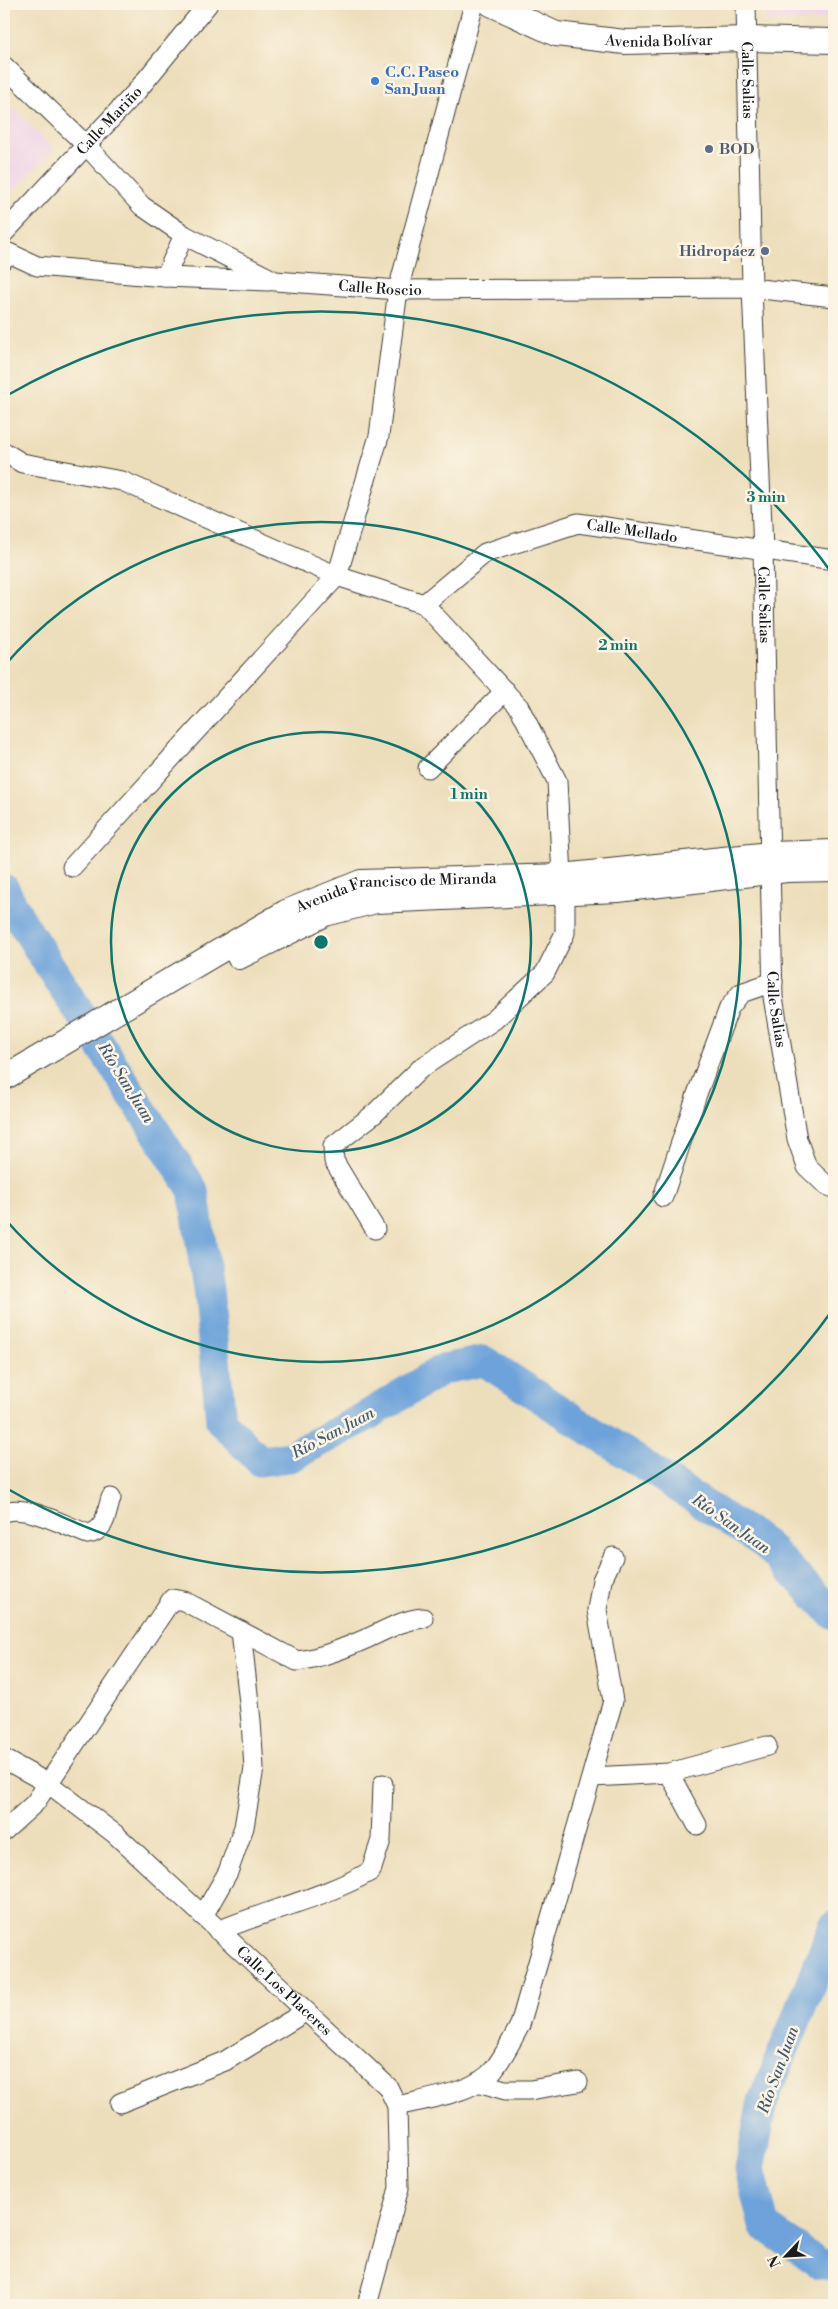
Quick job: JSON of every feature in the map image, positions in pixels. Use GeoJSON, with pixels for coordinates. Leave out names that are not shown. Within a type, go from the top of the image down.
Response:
{"type":"FeatureCollection","features":[{"type":"Feature","properties":{"kind":"main road","name":"Avenida Bolívar"},"geometry":{"type":"LineString","coordinates":[[491,4],[556,34],[625,42],[747,39],[834,41]]}},
{"type":"Feature","properties":{"kind":"main road","name":"Avenida Francisco de Miranda"},"geometry":{"type":"LineString","coordinates":[[10,1083],[164,992],[286,912],[361,882],[563,885],[770,863],[834,852]]}},
{"type":"Feature","properties":{"kind":"main road","name":"Avenida Francisco de Miranda"},"geometry":{"type":"LineString","coordinates":[[770,863],[834,869]]}},
{"type":"Feature","properties":{"kind":"street","name":"Calle Mariño"},"geometry":{"type":"LineString","coordinates":[[7,230],[136,92],[208,4]]}},
{"type":"Feature","properties":{"kind":"street"},"geometry":{"type":"LineString","coordinates":[[72,867],[337,576],[379,436],[398,290],[474,4]]}},
{"type":"Feature","properties":{"kind":"street","name":"Calle Salias"},"geometry":{"type":"LineString","coordinates":[[746,4],[752,288],[763,550],[773,997],[797,1139],[807,1167],[826,1185],[834,1188]]}},
{"type":"Feature","properties":{"kind":"street","name":"Calle Roscio"},"geometry":{"type":"LineString","coordinates":[[4,66],[86,144],[142,206],[184,235],[275,281],[398,290],[752,288],[834,297]]}},
{"type":"Feature","properties":{"kind":"street"},"geometry":{"type":"LineString","coordinates":[[7,230],[6,256],[37,266],[164,277],[275,281]]}},
{"type":"Feature","properties":{"kind":"street"},"geometry":{"type":"LineString","coordinates":[[164,277],[184,235]]}},
{"type":"Feature","properties":{"kind":"street"},"geometry":{"type":"LineString","coordinates":[[4,452],[22,463],[122,482],[337,576],[424,604],[519,707],[557,781],[564,933],[545,973],[494,1020],[422,1068],[374,1114],[333,1146],[334,1161],[375,1229]]}},
{"type":"Feature","properties":{"kind":"street","name":"Calle Mellado"},"geometry":{"type":"LineString","coordinates":[[424,604],[484,553],[578,523],[834,560]]}},
{"type":"Feature","properties":{"kind":"street"},"geometry":{"type":"LineString","coordinates":[[428,768],[504,691]]}},
{"type":"Feature","properties":{"kind":"street"},"geometry":{"type":"LineString","coordinates":[[663,1197],[697,1094],[729,1008],[741,993],[773,982]]}},
{"type":"Feature","properties":{"kind":"street"},"geometry":{"type":"LineString","coordinates":[[4,1512],[13,1509],[29,1511],[88,1534],[97,1533],[101,1528],[111,1498]]}},
{"type":"Feature","properties":{"kind":"street"},"geometry":{"type":"LineString","coordinates":[[397,2106],[455,2092],[478,2082],[493,2070],[520,2026],[613,1701],[597,1610],[602,1580],[613,1557]]}},
{"type":"Feature","properties":{"kind":"street"},"geometry":{"type":"LineString","coordinates":[[4,1831],[36,1803],[172,1599],[184,1601],[297,1661],[314,1658],[366,1639],[407,1620],[423,1618]]}},
{"type":"Feature","properties":{"kind":"street"},"geometry":{"type":"LineString","coordinates":[[204,1916],[228,1872],[244,1827],[254,1768],[252,1721],[241,1631]]}},
{"type":"Feature","properties":{"kind":"street"},"geometry":{"type":"LineString","coordinates":[[592,1777],[669,1773],[767,1746]]}},
{"type":"Feature","properties":{"kind":"street","name":"Calle Los Placeres"},"geometry":{"type":"LineString","coordinates":[[4,1759],[49,1784],[115,1834],[388,2087],[397,2106],[399,2188],[367,2305]]}},
{"type":"Feature","properties":{"kind":"street"},"geometry":{"type":"LineString","coordinates":[[669,1773],[696,1825]]}},
{"type":"Feature","properties":{"kind":"street"},"geometry":{"type":"LineString","coordinates":[[218,1930],[334,1889],[371,1871],[381,1840],[383,1784]]}},
{"type":"Feature","properties":{"kind":"street"},"geometry":{"type":"LineString","coordinates":[[120,2103],[225,2061],[305,2012]]}},
{"type":"Feature","properties":{"kind":"street"},"geometry":{"type":"LineString","coordinates":[[478,2082],[505,2090],[530,2090],[578,2082]]}},
{"type":"Feature","properties":{"kind":"shaded area"},"geometry":{"type":"Polygon","coordinates":[[[766,4],[834,4],[834,19],[766,22],[766,4]]]}},
{"type":"Feature","properties":{"kind":"shaded area"},"geometry":{"type":"Polygon","coordinates":[[[4,99],[54,149],[4,200],[4,99]]]}},
{"type":"Feature","properties":{"kind":"waterway","name":"Río San Juan"},"geometry":{"type":"LineString","coordinates":[[4,889],[21,921],[193,1190],[208,1289],[221,1421],[260,1461],[290,1457],[365,1417],[443,1369],[484,1361],[765,1544],[834,1615]]}},
{"type":"Feature","properties":{"kind":"waterway","name":"Río San Juan"},"geometry":{"type":"LineString","coordinates":[[834,1926],[763,2101],[750,2169],[764,2226],[819,2263],[834,2266]]}},
{"type":"Feature","properties":{"kind":"place","name":"C.C. Paseo San Juan"},"geometry":{"type":"Point","coordinates":[375,81]}},
{"type":"Feature","properties":{"kind":"place","name":"BOD"},"geometry":{"type":"Point","coordinates":[709,149]}},
{"type":"Feature","properties":{"kind":"place","name":"Hidropáez"},"geometry":{"type":"Point","coordinates":[765,251]}}]}
